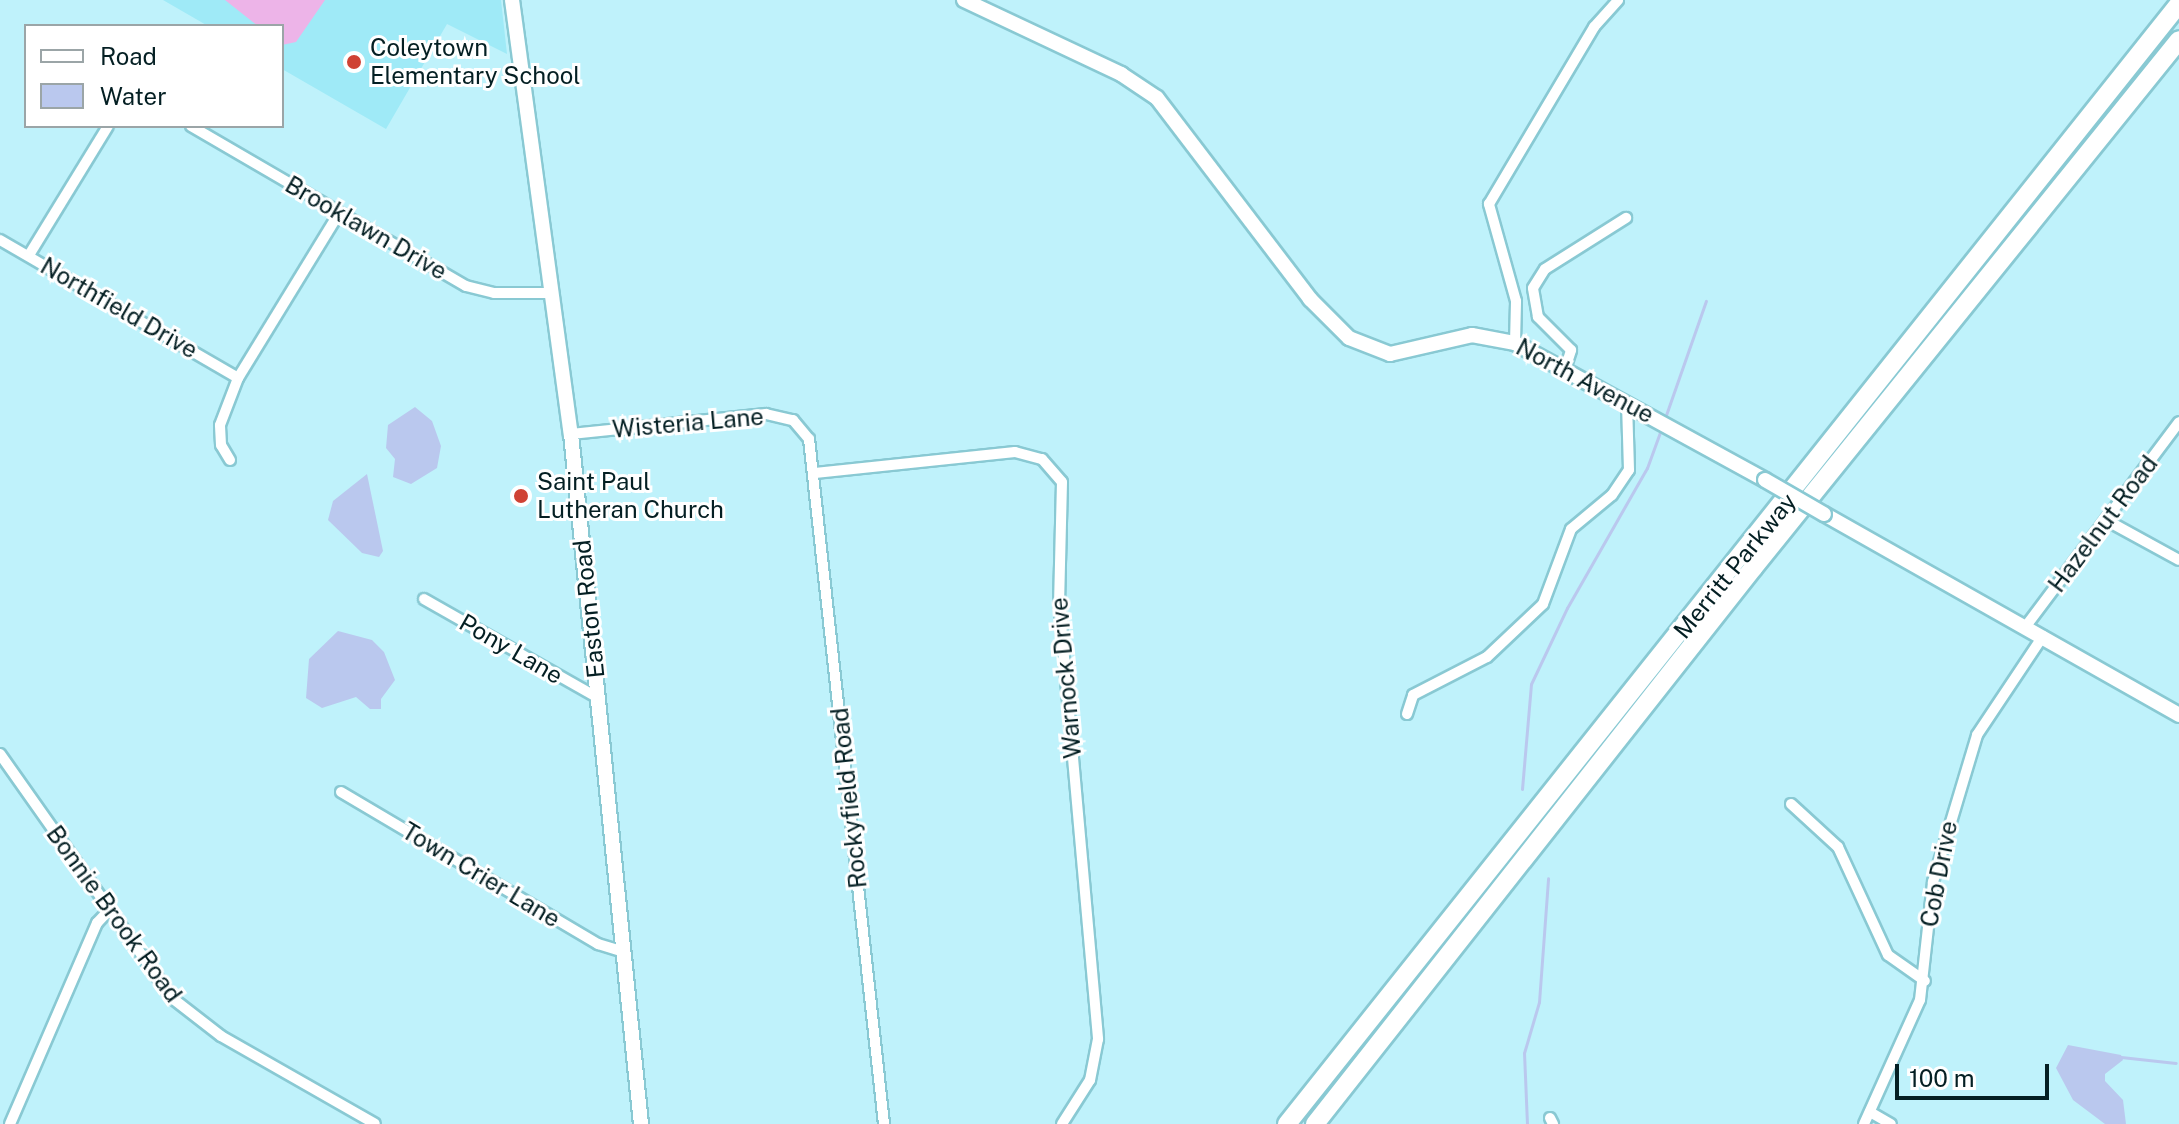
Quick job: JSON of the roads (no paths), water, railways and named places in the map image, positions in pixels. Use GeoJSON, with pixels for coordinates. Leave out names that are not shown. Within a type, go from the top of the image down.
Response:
{"type":"FeatureCollection","features":[{"type":"Feature","properties":{"kind":"highway","name":"Merritt Parkway"},"geometry":{"type":"LineString","coordinates":[[1287,1124],[2179,4]]}},
{"type":"Feature","properties":{"kind":"highway","name":"Merritt Parkway"},"geometry":{"type":"LineString","coordinates":[[1315,1124],[1753,568],[2179,40]]}},
{"type":"Feature","properties":{"kind":"street","name":"Easton Road"},"geometry":{"type":"LineString","coordinates":[[512,0],[571,434],[641,1124]]}},
{"type":"Feature","properties":{"kind":"street","name":"North Avenue"},"geometry":{"type":"LineString","coordinates":[[964,0],[1121,74],[1157,98],[1310,299],[1349,338],[1390,354],[1472,335],[1515,343],[2026,626],[2179,715]]}},
{"type":"Feature","properties":{"kind":"street"},"geometry":{"type":"LineString","coordinates":[[1515,343],[1516,301],[1489,204],[1594,27],[1618,0]]}},
{"type":"Feature","properties":{"kind":"street"},"geometry":{"type":"LineString","coordinates":[[29,255],[107,128]]}},
{"type":"Feature","properties":{"kind":"street","name":"Brooklawn Drive"},"geometry":{"type":"LineString","coordinates":[[194,128],[438,270],[479,290],[551,293]]}},
{"type":"Feature","properties":{"kind":"street"},"geometry":{"type":"LineString","coordinates":[[230,460],[221,445],[220,425],[238,378],[339,213]]}},
{"type":"Feature","properties":{"kind":"street"},"geometry":{"type":"LineString","coordinates":[[1565,369],[1571,350],[1538,317],[1533,288],[1545,269],[1626,218]]}},
{"type":"Feature","properties":{"kind":"street","name":"Northfield Drive"},"geometry":{"type":"LineString","coordinates":[[0,240],[238,378]]}},
{"type":"Feature","properties":{"kind":"street"},"geometry":{"type":"LineString","coordinates":[[1407,714],[1413,695],[1487,657],[1543,604],[1571,529],[1612,495],[1629,470],[1627,403]]}},
{"type":"Feature","properties":{"kind":"street","name":"Wisteria Lane"},"geometry":{"type":"LineString","coordinates":[[571,434],[782,415],[805,431],[815,473]]}},
{"type":"Feature","properties":{"kind":"street","name":"Hazelnut Road"},"geometry":{"type":"LineString","coordinates":[[2026,626],[2179,422]]}},
{"type":"Feature","properties":{"kind":"street","name":"Warnock Drive"},"geometry":{"type":"LineString","coordinates":[[815,473],[1015,452],[1042,459],[1062,482],[1059,601],[1098,1039],[1090,1080],[1062,1124]]}},
{"type":"Feature","properties":{"kind":"street","name":"Rockyfield Road"},"geometry":{"type":"LineString","coordinates":[[815,473],[884,1124]]}},
{"type":"Feature","properties":{"kind":"street"},"geometry":{"type":"LineString","coordinates":[[2106,520],[2179,560]]}},
{"type":"Feature","properties":{"kind":"street","name":"Pony Lane"},"geometry":{"type":"LineString","coordinates":[[424,599],[598,698]]}},
{"type":"Feature","properties":{"kind":"street","name":"Cob Drive"},"geometry":{"type":"LineString","coordinates":[[1864,1124],[1915,1016],[1925,981],[1933,882],[1970,754],[1986,716],[2043,636]]}},
{"type":"Feature","properties":{"kind":"street","name":"Bonnie Brook Road"},"geometry":{"type":"LineString","coordinates":[[0,754],[150,972],[191,1016],[375,1124]]}},
{"type":"Feature","properties":{"kind":"street","name":"Town Crier Lane"},"geometry":{"type":"LineString","coordinates":[[344,794],[598,944],[624,952]]}},
{"type":"Feature","properties":{"kind":"street"},"geometry":{"type":"LineString","coordinates":[[1791,804],[1838,847],[1888,955],[1925,981]]}},
{"type":"Feature","properties":{"kind":"street"},"geometry":{"type":"LineString","coordinates":[[10,1124],[97,923],[108,911]]}},
{"type":"Feature","properties":{"kind":"street"},"geometry":{"type":"LineString","coordinates":[[1870,1112],[1891,1124]]}},
{"type":"Feature","properties":{"kind":"water"},"geometry":{"type":"Polygon","coordinates":[[[415,407],[432,421],[441,446],[437,468],[411,484],[393,477],[395,459],[386,448],[388,425],[415,407]]]}},
{"type":"Feature","properties":{"kind":"water"},"geometry":{"type":"Polygon","coordinates":[[[367,474],[383,551],[379,557],[362,553],[328,520],[333,501],[367,474]]]}},
{"type":"Feature","properties":{"kind":"water"},"geometry":{"type":"Polygon","coordinates":[[[338,631],[372,640],[384,652],[395,680],[381,699],[381,709],[370,709],[356,697],[322,708],[306,698],[309,659],[338,631]]]}},
{"type":"Feature","properties":{"kind":"water"},"geometry":{"type":"Polygon","coordinates":[[[2068,1045],[2121,1055],[2123,1060],[2105,1074],[2105,1081],[2123,1100],[2126,1124],[2105,1124],[2073,1100],[2056,1068],[2068,1045]]]}},
{"type":"Feature","properties":{"kind":"waterway"},"geometry":{"type":"LineString","coordinates":[[1666,415],[1706,301]]}},
{"type":"Feature","properties":{"kind":"waterway"},"geometry":{"type":"LineString","coordinates":[[1522,789],[1531,684],[1567,608],[1647,468],[1660,432]]}},
{"type":"Feature","properties":{"kind":"waterway"},"geometry":{"type":"LineString","coordinates":[[1527,1124],[1524,1053],[1539,1002],[1548,878]]}},
{"type":"Feature","properties":{"kind":"waterway"},"geometry":{"type":"LineString","coordinates":[[2121,1057],[2176,1063]]}},
{"type":"Feature","properties":{"kind":"place","name":"Coleytown Elementary School"},"geometry":{"type":"Point","coordinates":[354,62]}},
{"type":"Feature","properties":{"kind":"place","name":"Saint Paul Lutheran Church"},"geometry":{"type":"Point","coordinates":[521,496]}}]}
